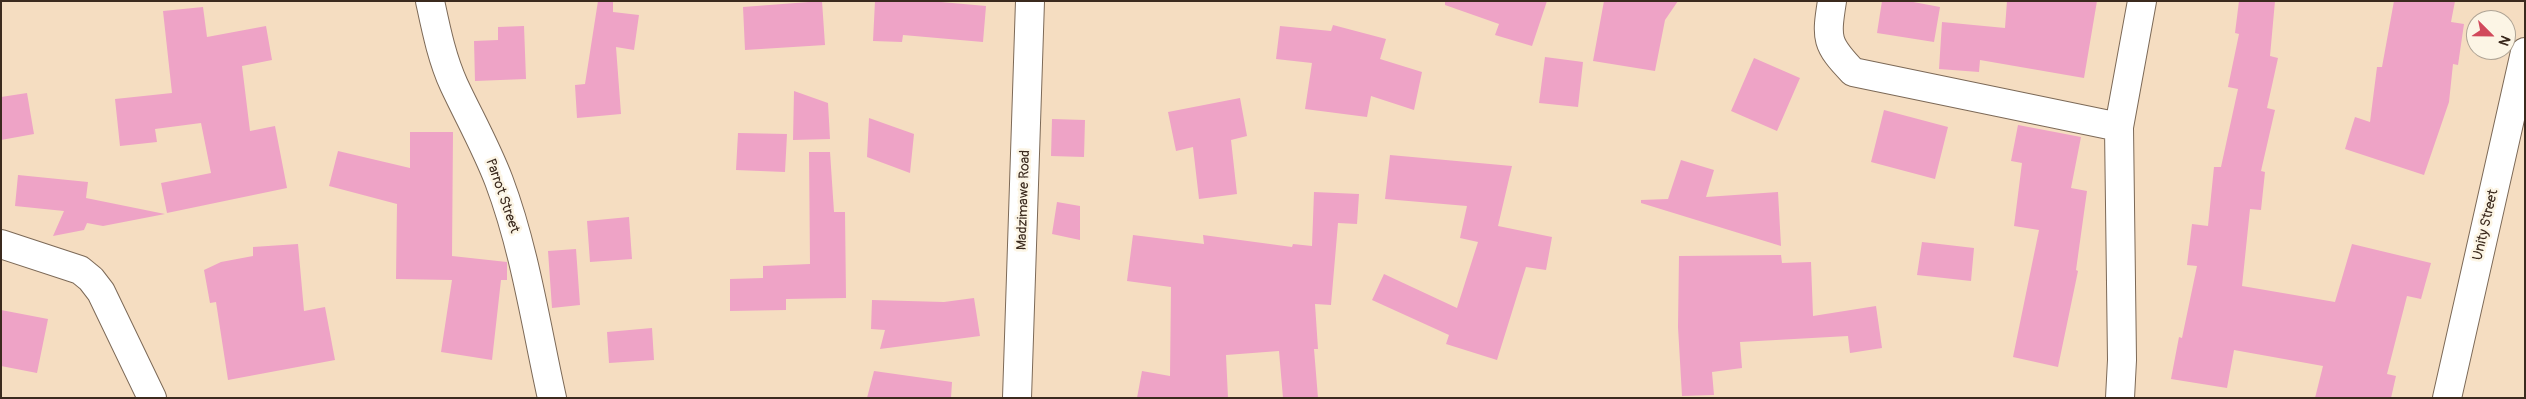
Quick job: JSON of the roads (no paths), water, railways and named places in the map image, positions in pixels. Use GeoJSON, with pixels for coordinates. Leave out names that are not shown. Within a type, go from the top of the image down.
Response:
{"type":"FeatureCollection","features":[{"type":"Feature","properties":{"kind":"street","name":"Parrot Street"},"geometry":{"type":"LineString","coordinates":[[430,1],[453,84],[479,132],[500,182],[518,243],[552,398]]}},
{"type":"Feature","properties":{"kind":"street","name":"Madzimawe Road"},"geometry":{"type":"LineString","coordinates":[[1017,398],[1030,1]]}},
{"type":"Feature","properties":{"kind":"street"},"geometry":{"type":"LineString","coordinates":[[1832,1],[1827,34],[1836,54],[1853,72],[2119,127]]}},
{"type":"Feature","properties":{"kind":"street"},"geometry":{"type":"LineString","coordinates":[[2120,398],[2122,360],[2119,127],[2142,1]]}},
{"type":"Feature","properties":{"kind":"street","name":"Unity Street"},"geometry":{"type":"LineString","coordinates":[[2447,398],[2525,52]]}},
{"type":"Feature","properties":{"kind":"street"},"geometry":{"type":"LineString","coordinates":[[1,244],[80,270],[92,279],[101,292],[152,398]]}}]}
